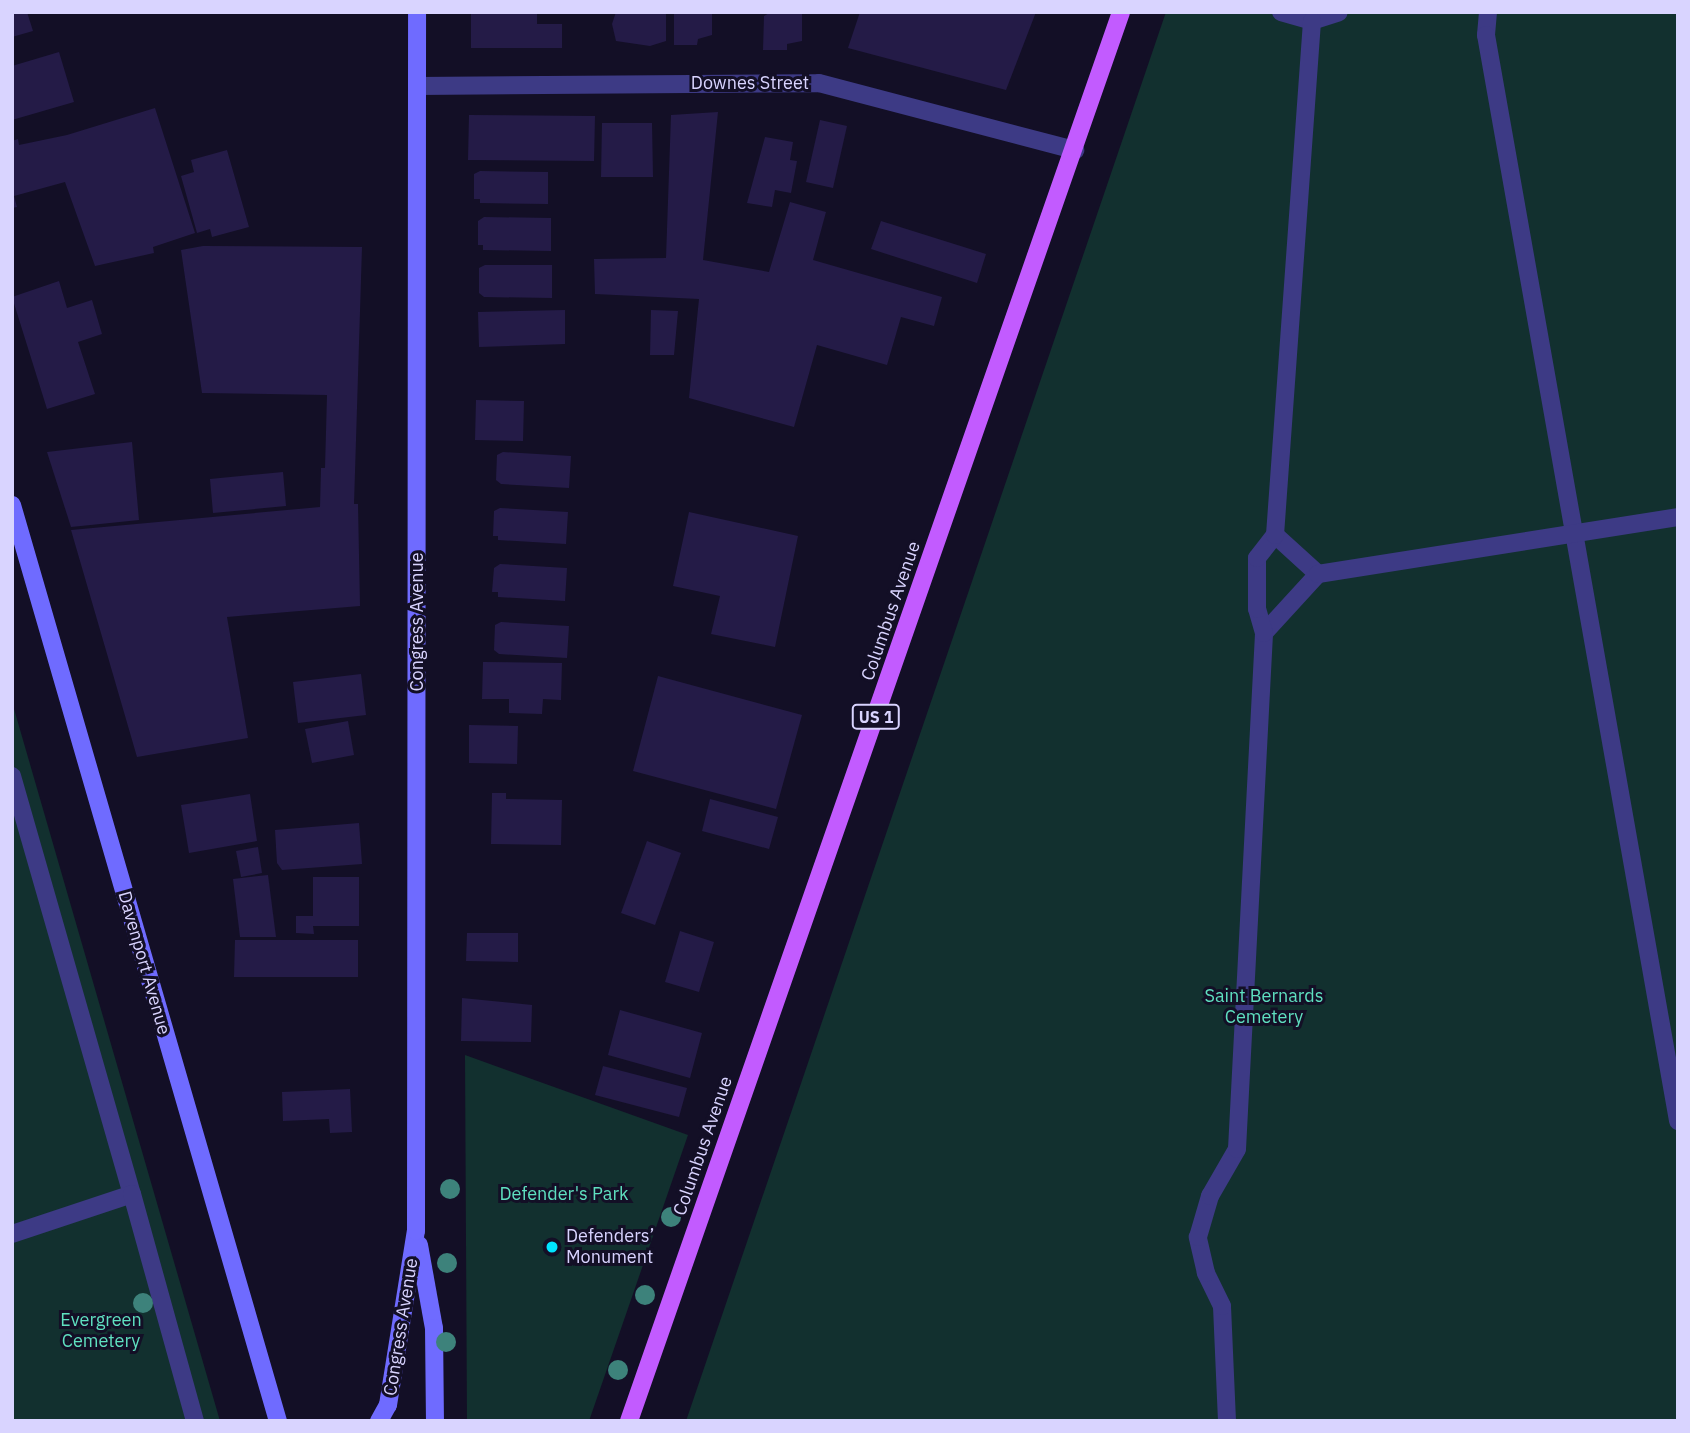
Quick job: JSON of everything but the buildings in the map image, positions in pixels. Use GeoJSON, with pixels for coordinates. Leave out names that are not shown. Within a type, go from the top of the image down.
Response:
{"type":"FeatureCollection","features":[{"type":"Feature","properties":{"kind":"main road","name":"Congress Avenue"},"geometry":{"type":"LineString","coordinates":[[379,1421],[388,1405],[416,1231],[417,12]]}},
{"type":"Feature","properties":{"kind":"main road","name":"Columbus Avenue"},"geometry":{"type":"LineString","coordinates":[[629,1421],[1121,12]]}},
{"type":"Feature","properties":{"kind":"main road","name":"Davenport Avenue"},"geometry":{"type":"LineString","coordinates":[[12,505],[278,1421]]}},
{"type":"Feature","properties":{"kind":"main road","name":"Congress Avenue"},"geometry":{"type":"LineString","coordinates":[[416,1231],[435,1328],[435,1421]]}},
{"type":"Feature","properties":{"kind":"street"},"geometry":{"type":"LineString","coordinates":[[1281,12],[1312,21],[1339,12]]}},
{"type":"Feature","properties":{"kind":"street"},"geometry":{"type":"LineString","coordinates":[[1488,12],[1486,35],[1678,1121]]}},
{"type":"Feature","properties":{"kind":"street"},"geometry":{"type":"LineString","coordinates":[[1227,1421],[1222,1306],[1206,1273],[1198,1237],[1210,1196],[1237,1149],[1264,632],[1257,609],[1257,558],[1275,535],[1312,21]]}},
{"type":"Feature","properties":{"kind":"street","name":"Downes Street"},"geometry":{"type":"LineString","coordinates":[[417,86],[819,83],[1075,150]]}},
{"type":"Feature","properties":{"kind":"street"},"geometry":{"type":"LineString","coordinates":[[1264,632],[1318,574],[1574,531],[1678,517]]}},
{"type":"Feature","properties":{"kind":"street"},"geometry":{"type":"LineString","coordinates":[[1275,535],[1318,574]]}},
{"type":"Feature","properties":{"kind":"street"},"geometry":{"type":"LineString","coordinates":[[12,776],[195,1421]]}},
{"type":"Feature","properties":{"kind":"street"},"geometry":{"type":"LineString","coordinates":[[12,1234],[132,1194]]}},
{"type":"Feature","properties":{"kind":"green space","name":"Saint Bernards Cemetery"},"geometry":{"type":"Polygon","coordinates":[[[1166,12],[1678,12],[1678,1421],[686,1421],[1166,12]]]}},
{"type":"Feature","properties":{"kind":"green space","name":"Evergreen Cemetery"},"geometry":{"type":"Polygon","coordinates":[[[12,702],[220,1421],[12,1421],[12,702]]]}},
{"type":"Feature","properties":{"kind":"green space","name":"Defender's Park"},"geometry":{"type":"Polygon","coordinates":[[[465,1055],[688,1135],[589,1421],[467,1421],[465,1055]]]}},
{"type":"Feature","properties":{"kind":"place","name":"Defenders’ Monument"},"geometry":{"type":"Point","coordinates":[552,1247]}}]}
